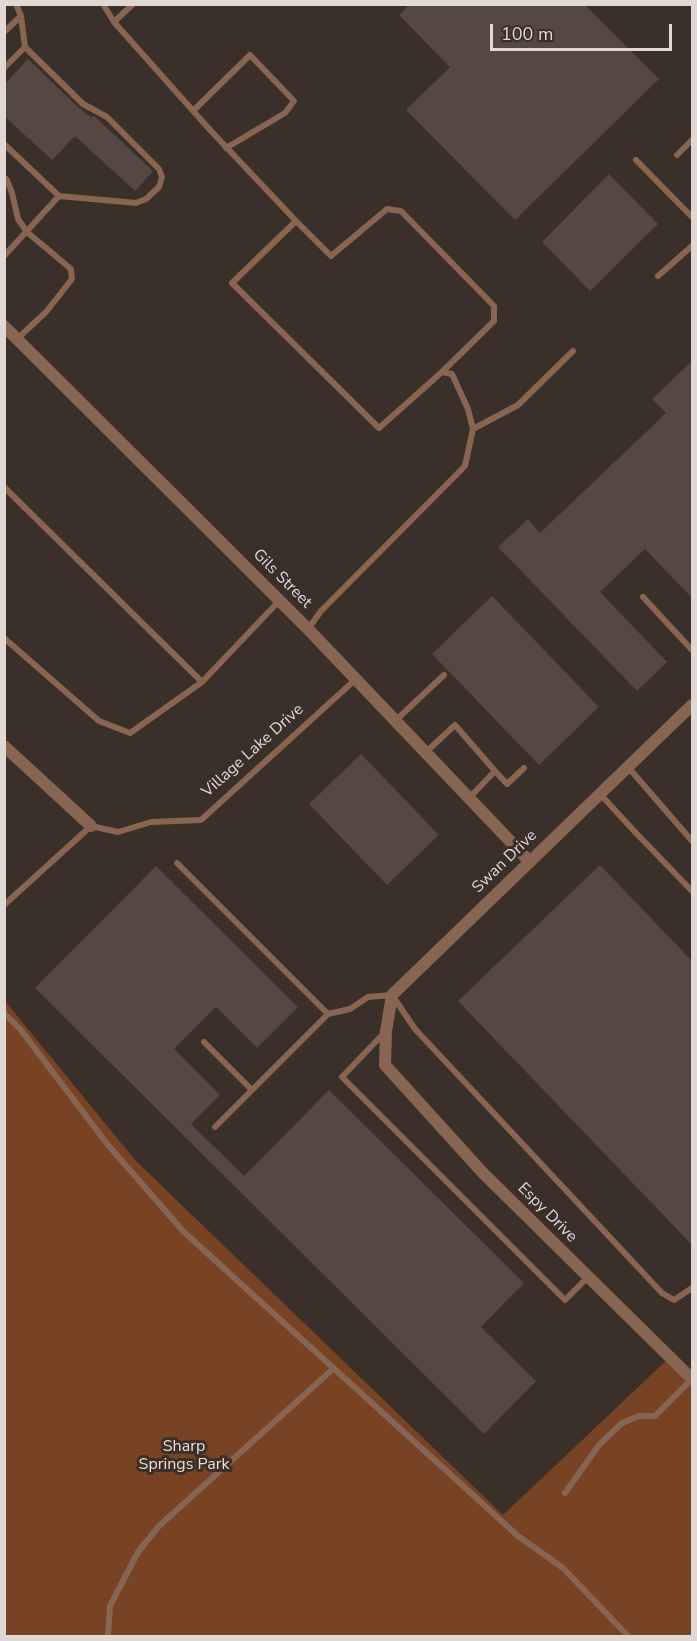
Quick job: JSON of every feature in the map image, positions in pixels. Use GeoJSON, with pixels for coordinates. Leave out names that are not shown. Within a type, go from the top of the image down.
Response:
{"type":"FeatureCollection","features":[{"type":"Feature","properties":{"kind":"street","name":"Gils Street"},"geometry":{"type":"LineString","coordinates":[[4,326],[308,629],[530,862]]}},
{"type":"Feature","properties":{"kind":"street","name":"Swan Drive"},"geometry":{"type":"LineString","coordinates":[[392,995],[693,705]]}},
{"type":"Feature","properties":{"kind":"street"},"geometry":{"type":"LineString","coordinates":[[4,746],[92,826]]}},
{"type":"Feature","properties":{"kind":"street"},"geometry":{"type":"LineString","coordinates":[[386,1031],[392,995]]}},
{"type":"Feature","properties":{"kind":"street","name":"Espy Drive"},"geometry":{"type":"LineString","coordinates":[[386,1031],[385,1065],[483,1173],[692,1379]]}},
{"type":"Feature","properties":{"kind":"lane"},"geometry":{"type":"LineString","coordinates":[[4,144],[59,196],[136,203],[146,199],[159,187],[162,177],[159,169],[107,117],[83,104],[25,47],[21,16],[16,4]]}},
{"type":"Feature","properties":{"kind":"lane"},"geometry":{"type":"LineString","coordinates":[[103,4],[114,22],[226,148],[331,256],[387,209],[401,211],[494,306],[494,321],[442,372],[379,428],[232,283],[296,221]]}},
{"type":"Feature","properties":{"kind":"lane"},"geometry":{"type":"LineString","coordinates":[[114,22],[133,4]]}},
{"type":"Feature","properties":{"kind":"lane"},"geometry":{"type":"LineString","coordinates":[[4,32],[21,16]]}},
{"type":"Feature","properties":{"kind":"lane"},"geometry":{"type":"LineString","coordinates":[[4,68],[25,47]]}},
{"type":"Feature","properties":{"kind":"lane"},"geometry":{"type":"LineString","coordinates":[[193,111],[250,56],[294,101],[285,113],[226,148]]}},
{"type":"Feature","properties":{"kind":"lane"},"geometry":{"type":"LineString","coordinates":[[677,155],[693,140]]}},
{"type":"Feature","properties":{"kind":"lane"},"geometry":{"type":"LineString","coordinates":[[636,160],[693,217]]}},
{"type":"Feature","properties":{"kind":"lane"},"geometry":{"type":"LineString","coordinates":[[4,177],[10,187],[18,219],[27,232],[72,269],[72,279],[46,312],[17,339]]}},
{"type":"Feature","properties":{"kind":"lane"},"geometry":{"type":"LineString","coordinates":[[4,256],[59,196]]}},
{"type":"Feature","properties":{"kind":"lane"},"geometry":{"type":"LineString","coordinates":[[658,276],[693,246]]}},
{"type":"Feature","properties":{"kind":"lane"},"geometry":{"type":"LineString","coordinates":[[473,429],[518,405],[573,351]]}},
{"type":"Feature","properties":{"kind":"lane"},"geometry":{"type":"LineString","coordinates":[[308,629],[329,603],[465,466],[473,429],[468,409],[452,375],[442,372]]}},
{"type":"Feature","properties":{"kind":"lane"},"geometry":{"type":"LineString","coordinates":[[4,487],[202,682]]}},
{"type":"Feature","properties":{"kind":"lane"},"geometry":{"type":"LineString","coordinates":[[643,597],[693,650]]}},
{"type":"Feature","properties":{"kind":"lane"},"geometry":{"type":"LineString","coordinates":[[4,639],[99,721],[130,734],[202,682],[279,600]]}},
{"type":"Feature","properties":{"kind":"lane"},"geometry":{"type":"LineString","coordinates":[[395,720],[444,675]]}},
{"type":"Feature","properties":{"kind":"lane","name":"Village Lake Drive"},"geometry":{"type":"LineString","coordinates":[[92,826],[118,832],[151,822],[201,820],[356,679]]}},
{"type":"Feature","properties":{"kind":"lane"},"geometry":{"type":"LineString","coordinates":[[425,753],[455,725],[507,784],[524,768]]}},
{"type":"Feature","properties":{"kind":"lane"},"geometry":{"type":"LineString","coordinates":[[628,767],[693,841]]}},
{"type":"Feature","properties":{"kind":"lane"},"geometry":{"type":"LineString","coordinates":[[469,798],[495,771]]}},
{"type":"Feature","properties":{"kind":"lane"},"geometry":{"type":"LineString","coordinates":[[600,793],[693,891]]}},
{"type":"Feature","properties":{"kind":"lane"},"geometry":{"type":"LineString","coordinates":[[4,905],[92,826]]}},
{"type":"Feature","properties":{"kind":"lane"},"geometry":{"type":"LineString","coordinates":[[177,862],[328,1014]]}},
{"type":"Feature","properties":{"kind":"lane"},"geometry":{"type":"LineString","coordinates":[[215,1127],[328,1014],[350,1009],[368,997],[392,995],[415,1029],[662,1293],[674,1300],[693,1288]]}},
{"type":"Feature","properties":{"kind":"lane"},"geometry":{"type":"LineString","coordinates":[[4,1013],[20,1029],[108,1145],[184,1232],[518,1536],[563,1568],[628,1636]]}},
{"type":"Feature","properties":{"kind":"lane"},"geometry":{"type":"LineString","coordinates":[[386,1031],[342,1077],[566,1300],[588,1276]]}},
{"type":"Feature","properties":{"kind":"lane"},"geometry":{"type":"LineString","coordinates":[[204,1042],[252,1090]]}},
{"type":"Feature","properties":{"kind":"lane"},"geometry":{"type":"LineString","coordinates":[[108,1636],[110,1606],[138,1552],[159,1526],[334,1368]]}},
{"type":"Feature","properties":{"kind":"lane"},"geometry":{"type":"LineString","coordinates":[[565,1492],[598,1445],[622,1423],[639,1416],[655,1416],[692,1379]]}},
{"type":"Feature","properties":{"kind":"green space","name":"Sharp Springs Park"},"geometry":{"type":"Polygon","coordinates":[[[5,1001],[135,1160],[503,1515],[670,1357],[692,1379],[692,1636],[5,1636],[5,1001]]]}},
{"type":"Feature","properties":{"kind":"building"},"geometry":{"type":"Polygon","coordinates":[[[410,4],[584,4],[659,79],[515,220],[406,110],[450,67],[399,15],[410,4]]]}},
{"type":"Feature","properties":{"kind":"building"},"geometry":{"type":"Polygon","coordinates":[[[28,59],[79,108],[91,117],[94,116],[153,171],[135,191],[75,136],[52,160],[4,116],[4,85],[28,59]]]}},
{"type":"Feature","properties":{"kind":"building"},"geometry":{"type":"Polygon","coordinates":[[[609,174],[658,224],[590,291],[542,242],[609,174]]]}},
{"type":"Feature","properties":{"kind":"building"},"geometry":{"type":"Polygon","coordinates":[[[693,360],[693,599],[645,549],[600,592],[667,662],[637,691],[498,547],[528,519],[540,533],[666,413],[652,399],[693,360]]]}},
{"type":"Feature","properties":{"kind":"building"},"geometry":{"type":"Polygon","coordinates":[[[492,596],[599,707],[539,765],[432,654],[492,596]]]}},
{"type":"Feature","properties":{"kind":"building"},"geometry":{"type":"Polygon","coordinates":[[[361,754],[439,835],[387,885],[309,804],[361,754]]]}},
{"type":"Feature","properties":{"kind":"building"},"geometry":{"type":"Polygon","coordinates":[[[600,865],[693,962],[693,1246],[458,1001],[600,865]]]}},
{"type":"Feature","properties":{"kind":"building"},"geometry":{"type":"Polygon","coordinates":[[[156,866],[298,1007],[257,1048],[216,1007],[174,1049],[220,1095],[191,1124],[244,1176],[329,1090],[524,1283],[481,1327],[536,1381],[484,1434],[35,988],[156,866]]]}}]}
